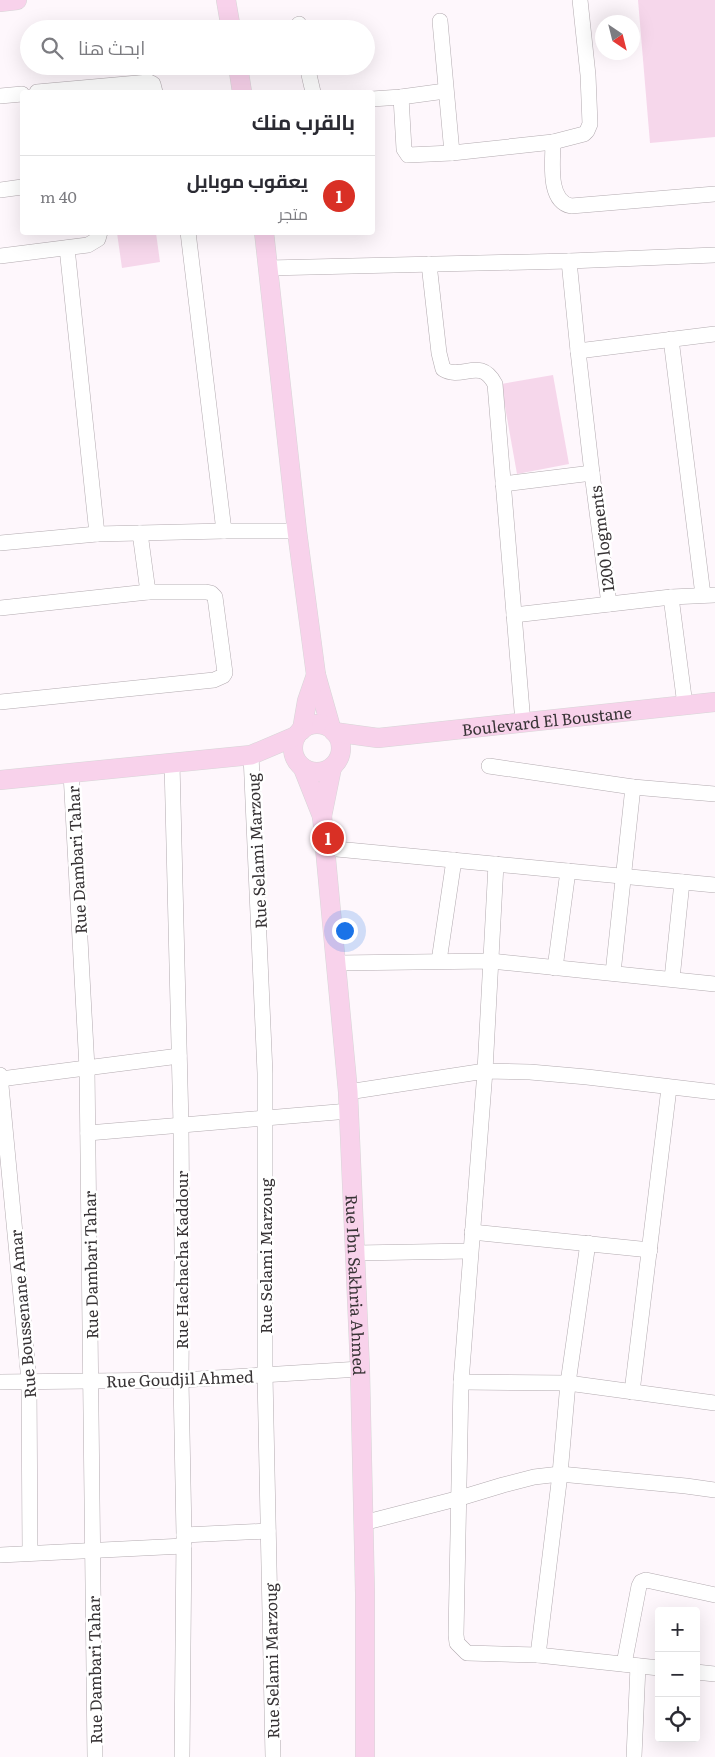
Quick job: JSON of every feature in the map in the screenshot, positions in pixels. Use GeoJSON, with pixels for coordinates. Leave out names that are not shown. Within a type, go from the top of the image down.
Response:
{"type":"FeatureCollection","features":[{"type":"Feature","properties":{"kind":"main road"},"geometry":{"type":"LineString","coordinates":[[0,2],[18,0]]}},
{"type":"Feature","properties":{"kind":"main road"},"geometry":{"type":"LineString","coordinates":[[226,0],[230,20]]}},
{"type":"Feature","properties":{"kind":"main road"},"geometry":{"type":"LineString","coordinates":[[232,20],[236,0]]}},
{"type":"Feature","properties":{"kind":"main road"},"geometry":{"type":"LineString","coordinates":[[239,75],[242,90]]}},
{"type":"Feature","properties":{"kind":"main road"},"geometry":{"type":"LineString","coordinates":[[264,235],[297,531],[316,675],[333,730],[340,742],[341,753],[335,764],[322,816]]}},
{"type":"Feature","properties":{"kind":"main road"},"geometry":{"type":"LineString","coordinates":[[316,675],[299,733],[293,746],[294,755],[322,816]]}},
{"type":"Feature","properties":{"kind":"main road","name":"Boulevard El Boustane"},"geometry":{"type":"LineString","coordinates":[[378,738],[715,702]]}},
{"type":"Feature","properties":{"kind":"main road"},"geometry":{"type":"LineString","coordinates":[[0,780],[254,754],[299,733],[309,726],[317,724],[333,730],[378,738]]}},
{"type":"Feature","properties":{"kind":"main road"},"geometry":{"type":"LineString","coordinates":[[254,754],[300,765],[316,772],[324,771],[378,738]]}},
{"type":"Feature","properties":{"kind":"main road","name":"Rue Ibn Sakhria Ahmed"},"geometry":{"type":"LineString","coordinates":[[322,816],[349,1102],[356,1253],[363,1523],[365,1757]]}},
{"type":"Feature","properties":{"kind":"street"},"geometry":{"type":"LineString","coordinates":[[401,97],[405,153],[412,156],[553,142],[584,134],[590,124],[588,75],[580,0]]}},
{"type":"Feature","properties":{"kind":"street"},"geometry":{"type":"LineString","coordinates":[[440,21],[452,153]]}},
{"type":"Feature","properties":{"kind":"street"},"geometry":{"type":"LineString","coordinates":[[309,75],[312,90]]}},
{"type":"Feature","properties":{"kind":"street"},"geometry":{"type":"LineString","coordinates":[[59,90],[148,82],[153,84],[154,90]]}},
{"type":"Feature","properties":{"kind":"street"},"geometry":{"type":"LineString","coordinates":[[375,99],[446,91]]}},
{"type":"Feature","properties":{"kind":"street"},"geometry":{"type":"LineString","coordinates":[[0,96],[20,94]]}},
{"type":"Feature","properties":{"kind":"street"},"geometry":{"type":"LineString","coordinates":[[553,142],[555,190],[559,199],[564,204],[571,206],[715,194]]}},
{"type":"Feature","properties":{"kind":"street"},"geometry":{"type":"LineString","coordinates":[[0,190],[20,187]]}},
{"type":"Feature","properties":{"kind":"street"},"geometry":{"type":"LineString","coordinates":[[0,256],[88,245],[98,239],[99,235]]}},
{"type":"Feature","properties":{"kind":"street"},"geometry":{"type":"LineString","coordinates":[[188,235],[224,531]]}},
{"type":"Feature","properties":{"kind":"street"},"geometry":{"type":"LineString","coordinates":[[67,248],[97,534]]}},
{"type":"Feature","properties":{"kind":"street"},"geometry":{"type":"LineString","coordinates":[[268,268],[569,261],[715,255]]}},
{"type":"Feature","properties":{"kind":"street"},"geometry":{"type":"LineString","coordinates":[[569,261],[592,473]]}},
{"type":"Feature","properties":{"kind":"street"},"geometry":{"type":"LineString","coordinates":[[429,264],[439,353],[443,369],[452,372],[478,370],[487,372],[495,384],[523,723]]}},
{"type":"Feature","properties":{"kind":"street"},"geometry":{"type":"LineString","coordinates":[[578,351],[715,334]]}},
{"type":"Feature","properties":{"kind":"street"},"geometry":{"type":"LineString","coordinates":[[514,615],[671,597],[709,595],[671,339]]}},
{"type":"Feature","properties":{"kind":"street","name":"1200 logments"},"geometry":{"type":"LineString","coordinates":[[503,484],[592,473],[608,604]]}},
{"type":"Feature","properties":{"kind":"street"},"geometry":{"type":"LineString","coordinates":[[0,543],[97,534],[297,531]]}},
{"type":"Feature","properties":{"kind":"street"},"geometry":{"type":"LineString","coordinates":[[140,533],[148,592]]}},
{"type":"Feature","properties":{"kind":"street"},"geometry":{"type":"LineString","coordinates":[[0,608],[148,592],[206,592],[213,595],[216,600],[225,673],[214,680],[0,702]]}},
{"type":"Feature","properties":{"kind":"street"},"geometry":{"type":"LineString","coordinates":[[671,597],[685,705]]}},
{"type":"Feature","properties":{"kind":"street","name":"Rue Selami Marzoug"},"geometry":{"type":"LineString","coordinates":[[254,754],[264,1025],[265,1375],[273,1757]]}},
{"type":"Feature","properties":{"kind":"street","name":"Rue Hachacha Kaddour"},"geometry":{"type":"LineString","coordinates":[[172,763],[181,1125],[181,1380],[184,1540],[182,1757]]}},
{"type":"Feature","properties":{"kind":"street"},"geometry":{"type":"LineString","coordinates":[[489,766],[633,787],[715,794]]}},
{"type":"Feature","properties":{"kind":"street","name":"Rue Dambari Tahar"},"geometry":{"type":"LineString","coordinates":[[71,773],[87,1068],[95,1757]]}},
{"type":"Feature","properties":{"kind":"street"},"geometry":{"type":"LineString","coordinates":[[613,973],[633,787]]}},
{"type":"Feature","properties":{"kind":"street"},"geometry":{"type":"LineString","coordinates":[[326,848],[715,885]]}},
{"type":"Feature","properties":{"kind":"street"},"geometry":{"type":"LineString","coordinates":[[440,961],[454,860]]}},
{"type":"Feature","properties":{"kind":"street"},"geometry":{"type":"LineString","coordinates":[[496,864],[485,1071],[461,1382],[457,1643],[467,1653],[538,1655],[655,1668]]}},
{"type":"Feature","properties":{"kind":"street"},"geometry":{"type":"LineString","coordinates":[[555,968],[568,871]]}},
{"type":"Feature","properties":{"kind":"street"},"geometry":{"type":"LineString","coordinates":[[672,979],[682,882]]}},
{"type":"Feature","properties":{"kind":"street"},"geometry":{"type":"LineString","coordinates":[[337,963],[491,961],[715,984]]}},
{"type":"Feature","properties":{"kind":"street"},"geometry":{"type":"LineString","coordinates":[[0,1079],[179,1056]]}},
{"type":"Feature","properties":{"kind":"street"},"geometry":{"type":"LineString","coordinates":[[88,1133],[264,1117],[349,1102],[485,1071],[530,1072],[587,1077],[715,1092]]}},
{"type":"Feature","properties":{"kind":"street","name":"Rue Boussenane Amar"},"geometry":{"type":"LineString","coordinates":[[0,1075],[29,1381],[30,1553]]}},
{"type":"Feature","properties":{"kind":"street"},"geometry":{"type":"LineString","coordinates":[[632,1392],[669,1088]]}},
{"type":"Feature","properties":{"kind":"street"},"geometry":{"type":"LineString","coordinates":[[472,1232],[650,1250]]}},
{"type":"Feature","properties":{"kind":"street"},"geometry":{"type":"LineString","coordinates":[[538,1655],[560,1474],[568,1383],[588,1243]]}},
{"type":"Feature","properties":{"kind":"street"},"geometry":{"type":"LineString","coordinates":[[356,1253],[470,1251]]}},
{"type":"Feature","properties":{"kind":"street","name":"Rue Goudjil Ahmed"},"geometry":{"type":"LineString","coordinates":[[0,1382],[181,1380],[360,1369]]}},
{"type":"Feature","properties":{"kind":"street"},"geometry":{"type":"LineString","coordinates":[[461,1382],[568,1383],[715,1403]]}},
{"type":"Feature","properties":{"kind":"street"},"geometry":{"type":"LineString","coordinates":[[363,1523],[519,1481],[560,1474],[715,1490]]}},
{"type":"Feature","properties":{"kind":"street"},"geometry":{"type":"LineString","coordinates":[[0,1555],[93,1550],[268,1531]]}},
{"type":"Feature","properties":{"kind":"street"},"geometry":{"type":"LineString","coordinates":[[634,1757],[631,1665],[640,1586],[643,1580],[715,1595]]}},
{"type":"Feature","properties":{"kind":"street"},"geometry":{"type":"LineString","coordinates":[[700,1672],[715,1674]]}},
{"type":"Feature","properties":{"kind":"shaded area"},"geometry":{"type":"Polygon","coordinates":[[[638,0],[715,0],[715,137],[650,143],[638,0]]]}},
{"type":"Feature","properties":{"kind":"shaded area"},"geometry":{"type":"Polygon","coordinates":[[[117,235],[156,235],[160,262],[122,268],[117,235]]]}},
{"type":"Feature","properties":{"kind":"shaded area"},"geometry":{"type":"Polygon","coordinates":[[[553,375],[569,464],[517,474],[501,384],[553,375]]]}},
{"type":"Feature","properties":{"kind":"place","name":"يعقوب موبايل"},"geometry":{"type":"Point","coordinates":[328,838]}}]}
